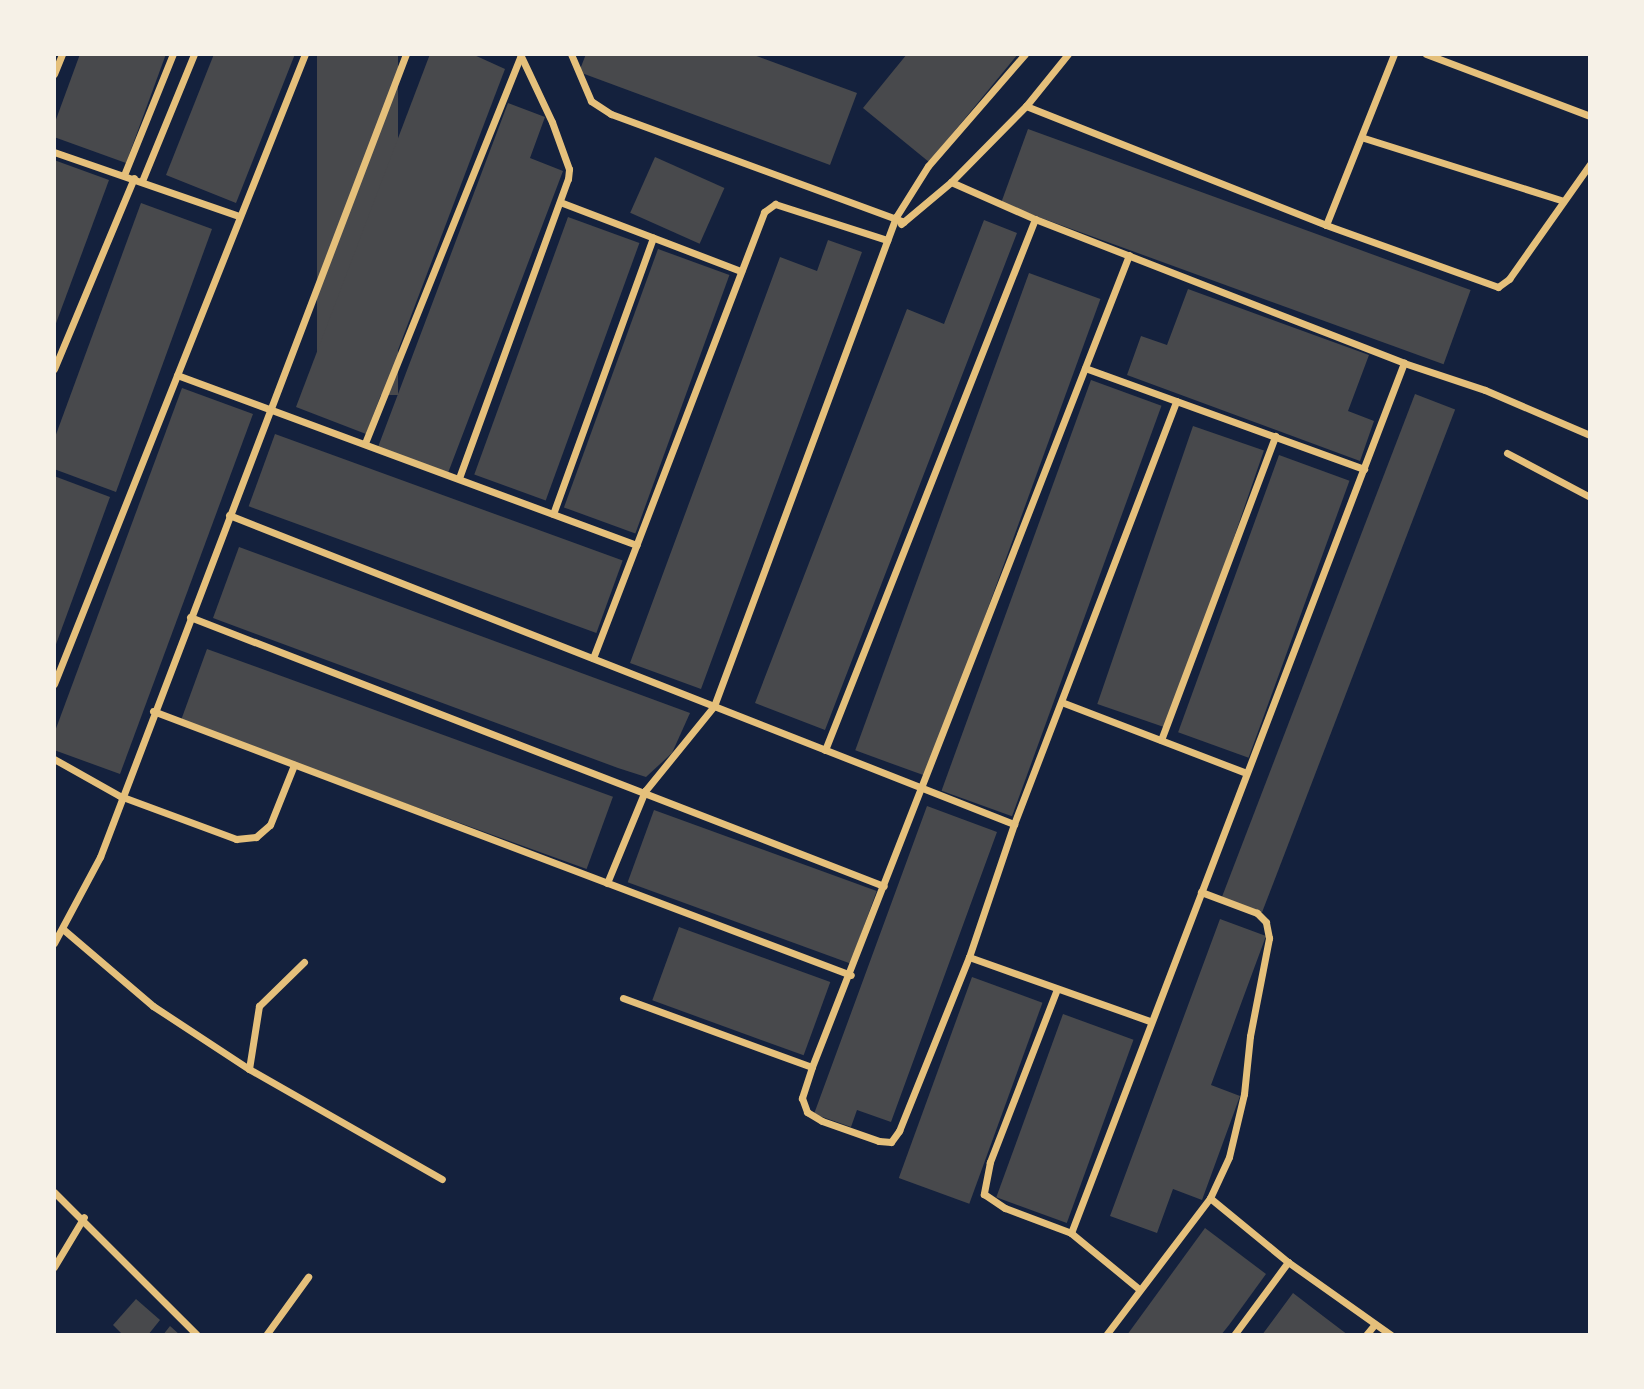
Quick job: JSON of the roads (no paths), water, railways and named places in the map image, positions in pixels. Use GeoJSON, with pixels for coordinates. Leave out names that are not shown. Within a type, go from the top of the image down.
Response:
{"type":"FeatureCollection","features":[{"type":"Feature","properties":{"kind":"street"},"geometry":{"type":"LineString","coordinates":[[54,74],[62,54]]}},
{"type":"Feature","properties":{"kind":"street"},"geometry":{"type":"LineString","coordinates":[[124,175],[173,54]]}},
{"type":"Feature","properties":{"kind":"street"},"geometry":{"type":"LineString","coordinates":[[54,369],[194,54]]}},
{"type":"Feature","properties":{"kind":"street"},"geometry":{"type":"LineString","coordinates":[[54,684],[305,54]]}},
{"type":"Feature","properties":{"kind":"street"},"geometry":{"type":"LineString","coordinates":[[54,943],[64,930],[100,858],[120,796],[406,54]]}},
{"type":"Feature","properties":{"kind":"street"},"geometry":{"type":"LineString","coordinates":[[571,54],[591,102],[611,114],[904,222]]}},
{"type":"Feature","properties":{"kind":"street"},"geometry":{"type":"LineString","coordinates":[[607,883],[645,791],[714,706],[896,217],[928,166],[1026,54]]}},
{"type":"Feature","properties":{"kind":"street"},"geometry":{"type":"LineString","coordinates":[[892,232],[951,182],[1026,106],[1068,54]]}},
{"type":"Feature","properties":{"kind":"street"},"geometry":{"type":"LineString","coordinates":[[1326,225],[1364,138],[1394,54]]}},
{"type":"Feature","properties":{"kind":"street"},"geometry":{"type":"LineString","coordinates":[[1426,54],[1590,116]]}},
{"type":"Feature","properties":{"kind":"street"},"geometry":{"type":"LineString","coordinates":[[365,443],[520,56]]}},
{"type":"Feature","properties":{"kind":"street"},"geometry":{"type":"LineString","coordinates":[[459,478],[560,202],[569,169],[520,56]]}},
{"type":"Feature","properties":{"kind":"street"},"geometry":{"type":"LineString","coordinates":[[1026,106],[1326,225],[1498,287],[1509,279],[1561,200],[1590,164]]}},
{"type":"Feature","properties":{"kind":"street"},"geometry":{"type":"LineString","coordinates":[[1364,138],[1561,200]]}},
{"type":"Feature","properties":{"kind":"street"},"geometry":{"type":"LineString","coordinates":[[54,152],[239,216]]}},
{"type":"Feature","properties":{"kind":"street"},"geometry":{"type":"LineString","coordinates":[[951,182],[1035,219],[1404,363],[1485,390],[1590,435]]}},
{"type":"Feature","properties":{"kind":"street"},"geometry":{"type":"LineString","coordinates":[[560,202],[741,271]]}},
{"type":"Feature","properties":{"kind":"street"},"geometry":{"type":"LineString","coordinates":[[593,658],[764,212],[775,204],[887,240]]}},
{"type":"Feature","properties":{"kind":"street"},"geometry":{"type":"LineString","coordinates":[[825,750],[1035,219]]}},
{"type":"Feature","properties":{"kind":"street"},"geometry":{"type":"LineString","coordinates":[[553,514],[653,238]]}},
{"type":"Feature","properties":{"kind":"street"},"geometry":{"type":"LineString","coordinates":[[1129,255],[851,975],[812,1067],[802,1098],[807,1112],[865,1139],[891,1142],[970,957],[1014,824],[1064,703],[1175,401]]}},
{"type":"Feature","properties":{"kind":"street"},"geometry":{"type":"LineString","coordinates":[[1071,1233],[1404,363]]}},
{"type":"Feature","properties":{"kind":"street"},"geometry":{"type":"LineString","coordinates":[[1085,368],[1364,469]]}},
{"type":"Feature","properties":{"kind":"street"},"geometry":{"type":"LineString","coordinates":[[177,375],[637,545]]}},
{"type":"Feature","properties":{"kind":"street"},"geometry":{"type":"LineString","coordinates":[[1161,740],[1275,436]]}},
{"type":"Feature","properties":{"kind":"street"},"geometry":{"type":"LineString","coordinates":[[1507,453],[1590,497]]}},
{"type":"Feature","properties":{"kind":"street"},"geometry":{"type":"LineString","coordinates":[[229,515],[1014,824]]}},
{"type":"Feature","properties":{"kind":"street"},"geometry":{"type":"LineString","coordinates":[[190,617],[645,791],[884,886]]}},
{"type":"Feature","properties":{"kind":"street"},"geometry":{"type":"LineString","coordinates":[[1064,703],[1246,773]]}},
{"type":"Feature","properties":{"kind":"street"},"geometry":{"type":"LineString","coordinates":[[153,711],[851,975]]}},
{"type":"Feature","properties":{"kind":"street"},"geometry":{"type":"LineString","coordinates":[[54,759],[120,796],[236,839],[256,837],[270,825],[294,765]]}},
{"type":"Feature","properties":{"kind":"street"},"geometry":{"type":"LineString","coordinates":[[1106,1335],[1210,1198],[1222,1177],[1238,1121],[1269,938],[1266,922],[1257,913],[1200,891]]}},
{"type":"Feature","properties":{"kind":"street"},"geometry":{"type":"LineString","coordinates":[[64,930],[153,1006],[249,1069],[442,1179]]}},
{"type":"Feature","properties":{"kind":"street"},"geometry":{"type":"LineString","coordinates":[[970,957],[1150,1021]]}},
{"type":"Feature","properties":{"kind":"street"},"geometry":{"type":"LineString","coordinates":[[249,1069],[259,1006],[303,962]]}},
{"type":"Feature","properties":{"kind":"street"},"geometry":{"type":"LineString","coordinates":[[1058,989],[990,1162],[984,1194],[1005,1208],[1071,1233],[1139,1289]]}},
{"type":"Feature","properties":{"kind":"street"},"geometry":{"type":"LineString","coordinates":[[623,998],[812,1067]]}},
{"type":"Feature","properties":{"kind":"street"},"geometry":{"type":"LineString","coordinates":[[54,1192],[84,1217],[197,1335]]}},
{"type":"Feature","properties":{"kind":"street"},"geometry":{"type":"LineString","coordinates":[[1210,1198],[1287,1262],[1391,1335]]}},
{"type":"Feature","properties":{"kind":"street"},"geometry":{"type":"LineString","coordinates":[[54,1267],[84,1217]]}},
{"type":"Feature","properties":{"kind":"street"},"geometry":{"type":"LineString","coordinates":[[1234,1335],[1287,1262]]}},
{"type":"Feature","properties":{"kind":"street"},"geometry":{"type":"LineString","coordinates":[[266,1335],[308,1277]]}},
{"type":"Feature","properties":{"kind":"street"},"geometry":{"type":"LineString","coordinates":[[1366,1335],[1374,1324]]}}]}
